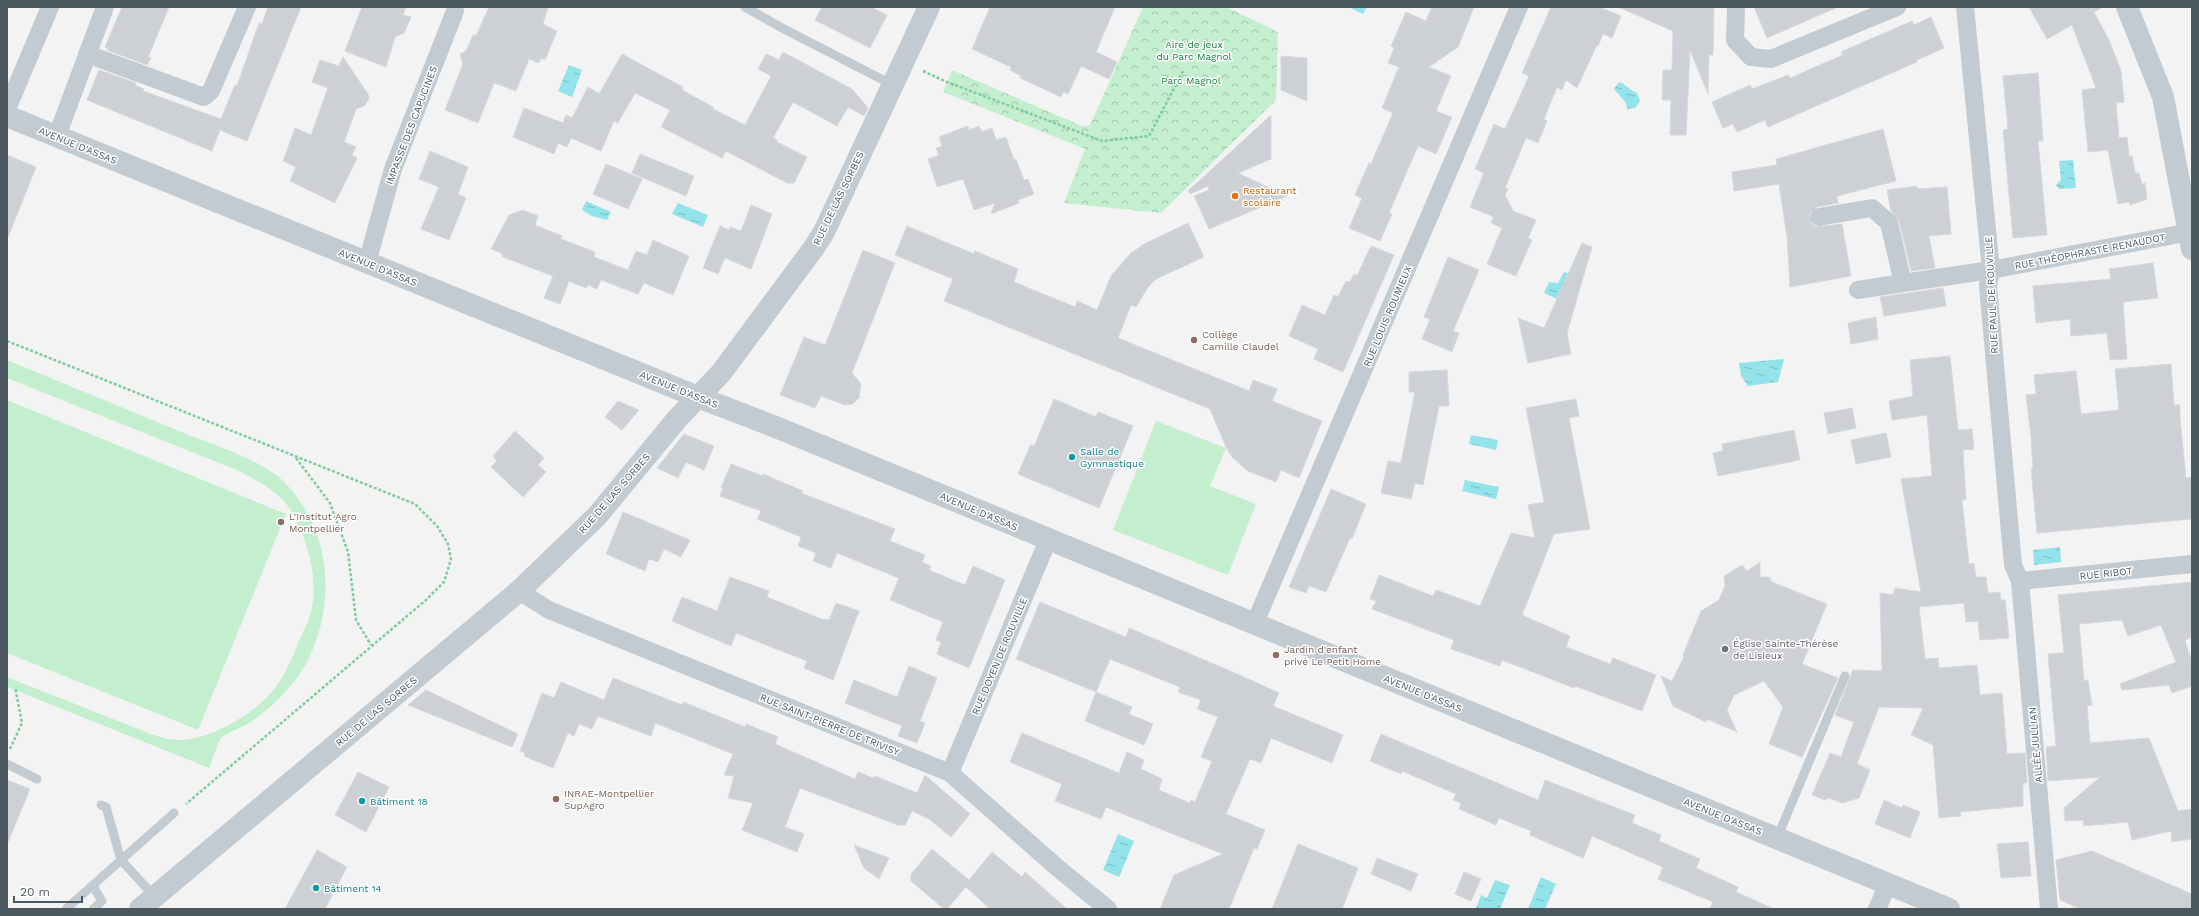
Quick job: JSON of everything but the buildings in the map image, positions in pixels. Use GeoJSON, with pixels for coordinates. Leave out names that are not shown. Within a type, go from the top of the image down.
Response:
{"type":"FeatureCollection","features":[{"type":"Feature","properties":{"kind":"street"},"geometry":{"type":"LineString","coordinates":[[7,109],[50,7]]}},
{"type":"Feature","properties":{"kind":"street"},"geometry":{"type":"LineString","coordinates":[[57,136],[104,7]]}},
{"type":"Feature","properties":{"kind":"street"},"geometry":{"type":"LineString","coordinates":[[87,54],[204,97],[211,91],[247,7]]}},
{"type":"Feature","properties":{"kind":"street","name":"RUE DE LAS SORBES"},"geometry":{"type":"LineString","coordinates":[[147,902],[519,591],[597,516],[698,397],[721,373],[813,249],[826,227],[929,7]]}},
{"type":"Feature","properties":{"kind":"street","name":"RUE LOUIS ROUMIEUX"},"geometry":{"type":"LineString","coordinates":[[1254,625],[1519,7]]}},
{"type":"Feature","properties":{"kind":"street"},"geometry":{"type":"LineString","coordinates":[[1736,7],[1735,40],[1751,57],[1771,59],[1897,7]]}},
{"type":"Feature","properties":{"kind":"street","name":"RUE PAUL DE ROUVILLE"},"geometry":{"type":"LineString","coordinates":[[1965,7],[1991,270],[1988,286],[2001,445],[2013,565],[2020,581]]}},
{"type":"Feature","properties":{"kind":"street"},"geometry":{"type":"LineString","coordinates":[[2127,7],[2163,97],[2191,241]]}},
{"type":"Feature","properties":{"kind":"street","name":"IMPASSE DES CAPUCINES"},"geometry":{"type":"LineString","coordinates":[[367,263],[393,169],[455,12]]}},
{"type":"Feature","properties":{"kind":"street","name":"AVENUE D'ASSAS"},"geometry":{"type":"LineString","coordinates":[[7,116],[698,397],[775,426],[1254,625],[1949,909]]}},
{"type":"Feature","properties":{"kind":"street"},"geometry":{"type":"LineString","coordinates":[[1819,217],[1872,208],[1888,223],[1903,283]]}},
{"type":"Feature","properties":{"kind":"street","name":"RUE THÉOPHRASTE RENAUDOT"},"geometry":{"type":"LineString","coordinates":[[1858,290],[2191,241]]}},
{"type":"Feature","properties":{"kind":"street","name":"RUE DOYEN DE ROUVILLE"},"geometry":{"type":"LineString","coordinates":[[950,773],[1048,540]]}},
{"type":"Feature","properties":{"kind":"street","name":"RUE RIBOT"},"geometry":{"type":"LineString","coordinates":[[2020,581],[2192,564]]}},
{"type":"Feature","properties":{"kind":"street","name":"ALLÉE JULLIAN"},"geometry":{"type":"LineString","coordinates":[[2020,581],[2049,909]]}},
{"type":"Feature","properties":{"kind":"street","name":"RUE SAINT-PIERRE DE TRIVISY"},"geometry":{"type":"LineString","coordinates":[[519,591],[549,610],[950,773],[1060,870],[1108,909]]}},
{"type":"Feature","properties":{"kind":"street"},"geometry":{"type":"LineString","coordinates":[[1877,909],[1888,884]]}},
{"type":"Feature","properties":{"kind":"lane"},"geometry":{"type":"LineString","coordinates":[[745,7],[782,28],[893,85]]}},
{"type":"Feature","properties":{"kind":"lane"},"geometry":{"type":"LineString","coordinates":[[1778,838],[1845,676]]}},
{"type":"Feature","properties":{"kind":"lane"},"geometry":{"type":"LineString","coordinates":[[7,764],[37,779]]}},
{"type":"Feature","properties":{"kind":"lane"},"geometry":{"type":"LineString","coordinates":[[101,805],[106,807],[121,860],[147,902]]}},
{"type":"Feature","properties":{"kind":"lane"},"geometry":{"type":"LineString","coordinates":[[66,909],[94,886],[174,813]]}},
{"type":"Feature","properties":{"kind":"lane"},"geometry":{"type":"LineString","coordinates":[[93,909],[102,901],[94,886]]}},
{"type":"Feature","properties":{"kind":"path"},"geometry":{"type":"LineString","coordinates":[[905,61],[947,82],[1102,141],[1149,136],[1183,71]]}},
{"type":"Feature","properties":{"kind":"path"},"geometry":{"type":"LineString","coordinates":[[7,342],[415,504],[438,526],[448,544],[451,559],[444,582],[426,600],[215,780],[174,813]]}},
{"type":"Feature","properties":{"kind":"path"},"geometry":{"type":"LineString","coordinates":[[296,458],[330,503],[348,552],[356,620],[372,645]]}},
{"type":"Feature","properties":{"kind":"path"},"geometry":{"type":"LineString","coordinates":[[7,755],[22,723],[15,687]]}},
{"type":"Feature","properties":{"kind":"green space","name":"Parc Magnol"},"geometry":{"type":"Polygon","coordinates":[[[1143,7],[1226,7],[1278,32],[1276,100],[1161,213],[1064,203],[1085,149],[943,92],[952,70],[1082,126],[1090,125],[1143,7]]]}},
{"type":"Feature","properties":{"kind":"green space"},"geometry":{"type":"Polygon","coordinates":[[[7,360],[253,461],[267,469],[288,486],[303,505],[314,526],[321,548],[325,571],[325,594],[322,617],[316,640],[307,662],[289,688],[274,704],[249,723],[221,738],[209,768],[7,687],[7,677],[151,734],[165,738],[180,740],[192,739],[217,731],[229,725],[262,702],[275,688],[290,662],[310,616],[314,583],[310,558],[297,522],[281,498],[254,479],[239,471],[7,378],[7,360]]]}},
{"type":"Feature","properties":{"kind":"green space"},"geometry":{"type":"Polygon","coordinates":[[[7,400],[286,514],[198,730],[7,653],[7,400]]]}},
{"type":"Feature","properties":{"kind":"green space"},"geometry":{"type":"Polygon","coordinates":[[[1156,421],[1226,448],[1210,486],[1256,504],[1228,575],[1113,530],[1156,421]]]}},
{"type":"Feature","properties":{"kind":"water"},"geometry":{"type":"Polygon","coordinates":[[[1348,7],[1367,7],[1363,14],[1348,7]]]}},
{"type":"Feature","properties":{"kind":"water"},"geometry":{"type":"Polygon","coordinates":[[[569,65],[582,70],[572,97],[558,91],[569,65]]]}},
{"type":"Feature","properties":{"kind":"water"},"geometry":{"type":"Polygon","coordinates":[[[1619,82],[1637,93],[1640,101],[1635,108],[1627,109],[1626,103],[1614,89],[1619,82]]]}},
{"type":"Feature","properties":{"kind":"water"},"geometry":{"type":"Polygon","coordinates":[[[2073,160],[2076,188],[2059,189],[2056,185],[2061,180],[2059,161],[2073,160]]]}},
{"type":"Feature","properties":{"kind":"water"},"geometry":{"type":"Polygon","coordinates":[[[586,201],[611,212],[607,220],[592,216],[582,210],[586,201]]]}},
{"type":"Feature","properties":{"kind":"water"},"geometry":{"type":"Polygon","coordinates":[[[678,203],[708,215],[703,227],[672,214],[678,203]]]}},
{"type":"Feature","properties":{"kind":"water"},"geometry":{"type":"Polygon","coordinates":[[[1564,272],[1573,275],[1562,301],[1544,293],[1549,282],[1558,283],[1564,272]]]}},
{"type":"Feature","properties":{"kind":"water"},"geometry":{"type":"Polygon","coordinates":[[[1784,359],[1778,382],[1748,386],[1741,376],[1739,363],[1784,359]]]}},
{"type":"Feature","properties":{"kind":"water"},"geometry":{"type":"Polygon","coordinates":[[[1471,435],[1498,440],[1496,450],[1469,444],[1471,435]]]}},
{"type":"Feature","properties":{"kind":"water"},"geometry":{"type":"Polygon","coordinates":[[[1465,480],[1499,487],[1496,499],[1462,491],[1465,480]]]}},
{"type":"Feature","properties":{"kind":"water"},"geometry":{"type":"Polygon","coordinates":[[[2060,547],[2061,562],[2034,565],[2033,550],[2060,547]]]}},
{"type":"Feature","properties":{"kind":"water"},"geometry":{"type":"Polygon","coordinates":[[[1118,834],[1134,841],[1119,877],[1103,870],[1118,834]]]}},
{"type":"Feature","properties":{"kind":"water"},"geometry":{"type":"Polygon","coordinates":[[[1541,877],[1556,884],[1545,909],[1528,909],[1541,877]]]}},
{"type":"Feature","properties":{"kind":"water"},"geometry":{"type":"Polygon","coordinates":[[[1495,880],[1510,885],[1500,909],[1476,908],[1481,895],[1487,898],[1495,880]]]}},
{"type":"Feature","properties":{"kind":"place","name":"Restaurant scolaire"},"geometry":{"type":"Point","coordinates":[1235,196]}},
{"type":"Feature","properties":{"kind":"place","name":"Collège Camille Claudel"},"geometry":{"type":"Point","coordinates":[1194,340]}},
{"type":"Feature","properties":{"kind":"place","name":"Salle de Gymnastique"},"geometry":{"type":"Point","coordinates":[1072,457]}},
{"type":"Feature","properties":{"kind":"place","name":"L'Institut Agro Montpellier"},"geometry":{"type":"Point","coordinates":[281,522]}},
{"type":"Feature","properties":{"kind":"place","name":"Église Sainte-Thérèse de Lisieux"},"geometry":{"type":"Point","coordinates":[1725,649]}},
{"type":"Feature","properties":{"kind":"place","name":"Jardin d'enfant privé Le Petit Home"},"geometry":{"type":"Point","coordinates":[1276,655]}},
{"type":"Feature","properties":{"kind":"place","name":"INRAE-Montpellier SupAgro"},"geometry":{"type":"Point","coordinates":[556,799]}},
{"type":"Feature","properties":{"kind":"place","name":"Bâtiment 18"},"geometry":{"type":"Point","coordinates":[362,801]}},
{"type":"Feature","properties":{"kind":"place","name":"Bâtiment 14"},"geometry":{"type":"Point","coordinates":[316,888]}},
{"type":"Feature","properties":{"kind":"park label","name":"Aire de jeux du Parc Magnol"},"geometry":{"type":"Point","coordinates":[1194,50]}}]}
